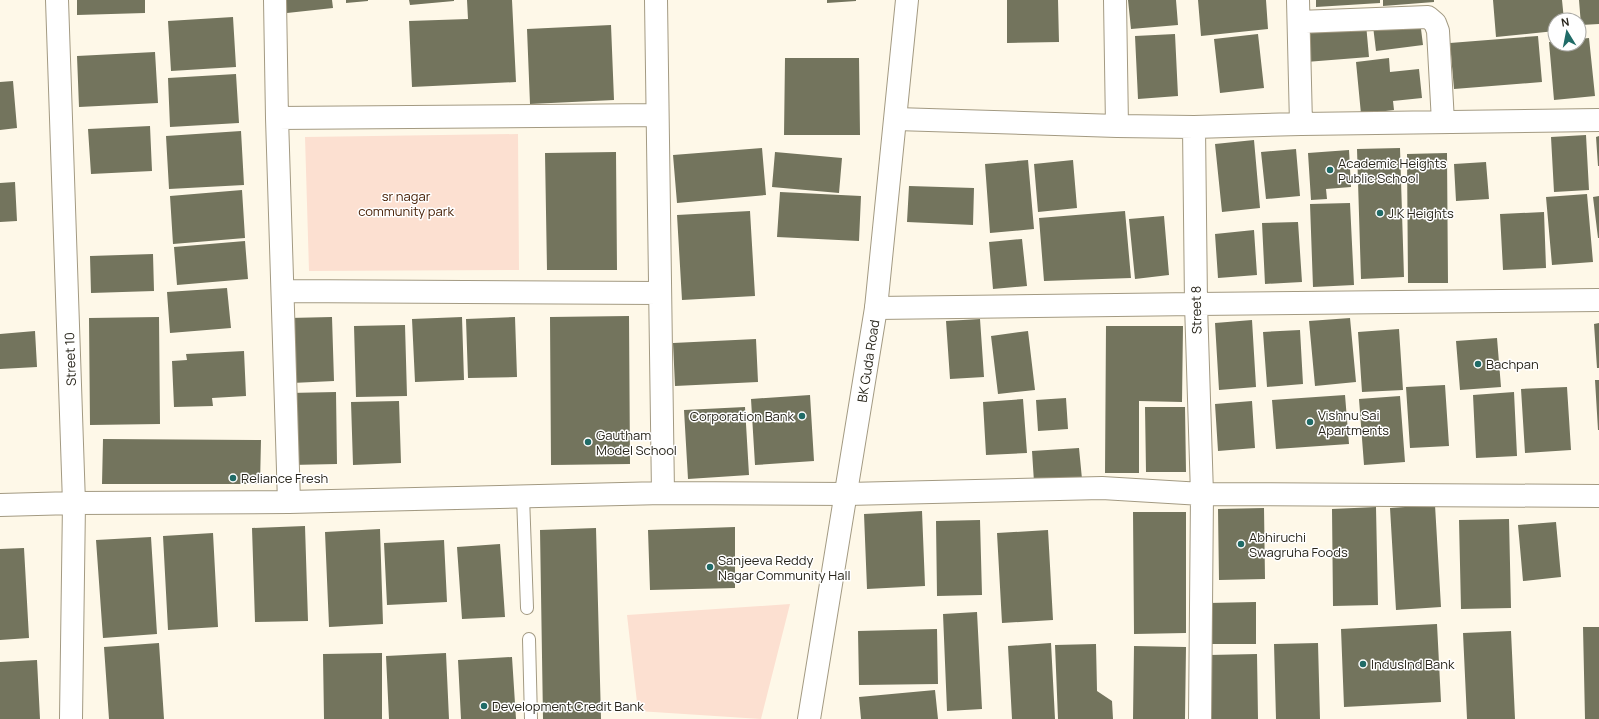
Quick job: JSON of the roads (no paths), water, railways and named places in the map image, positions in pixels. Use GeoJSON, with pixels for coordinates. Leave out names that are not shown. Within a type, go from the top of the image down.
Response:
{"type":"FeatureCollection","features":[{"type":"Feature","properties":{"kind":"street","name":"Street 10"},"geometry":{"type":"LineString","coordinates":[[58,0],[74,503],[71,719]]}},
{"type":"Feature","properties":{"kind":"street"},"geometry":{"type":"LineString","coordinates":[[275,0],[277,118],[289,502]]}},
{"type":"Feature","properties":{"kind":"street"},"geometry":{"type":"LineString","coordinates":[[656,0],[663,493]]}},
{"type":"Feature","properties":{"kind":"street","name":"BK Guda Road"},"geometry":{"type":"LineString","coordinates":[[809,719],[847,494],[876,308],[907,0]]}},
{"type":"Feature","properties":{"kind":"street"},"geometry":{"type":"LineString","coordinates":[[1115,0],[1117,126]]}},
{"type":"Feature","properties":{"kind":"street"},"geometry":{"type":"LineString","coordinates":[[1298,0],[1301,124]]}},
{"type":"Feature","properties":{"kind":"street"},"geometry":{"type":"LineString","coordinates":[[1299,22],[1428,17],[1436,23],[1438,31],[1444,122]]}},
{"type":"Feature","properties":{"kind":"street"},"geometry":{"type":"LineString","coordinates":[[277,118],[657,115]]}},
{"type":"Feature","properties":{"kind":"street"},"geometry":{"type":"LineString","coordinates":[[896,119],[1194,127],[1599,120]]}},
{"type":"Feature","properties":{"kind":"street","name":"Street 8"},"geometry":{"type":"LineString","coordinates":[[1194,127],[1196,304],[1202,494],[1200,719]]}},
{"type":"Feature","properties":{"kind":"street"},"geometry":{"type":"LineString","coordinates":[[282,291],[660,293]]}},
{"type":"Feature","properties":{"kind":"street"},"geometry":{"type":"LineString","coordinates":[[876,308],[1599,300]]}},
{"type":"Feature","properties":{"kind":"street"},"geometry":{"type":"LineString","coordinates":[[0,505],[74,503],[289,502],[663,493],[847,494],[1102,488],[1202,494],[1599,496]]}},
{"type":"Feature","properties":{"kind":"lane"},"geometry":{"type":"LineString","coordinates":[[523,496],[527,608]]}},
{"type":"Feature","properties":{"kind":"lane"},"geometry":{"type":"LineString","coordinates":[[529,639],[531,719]]}},
{"type":"Feature","properties":{"kind":"place","name":"Academic Heights Public School"},"geometry":{"type":"Point","coordinates":[1330,170]}},
{"type":"Feature","properties":{"kind":"place","name":"J.K Heights"},"geometry":{"type":"Point","coordinates":[1380,213]}},
{"type":"Feature","properties":{"kind":"place","name":"Bachpan"},"geometry":{"type":"Point","coordinates":[1478,364]}},
{"type":"Feature","properties":{"kind":"place","name":"Corporation Bank"},"geometry":{"type":"Point","coordinates":[802,416]}},
{"type":"Feature","properties":{"kind":"place","name":"Vishnu Sai Apartments"},"geometry":{"type":"Point","coordinates":[1310,422]}},
{"type":"Feature","properties":{"kind":"place","name":"Gautham Model School"},"geometry":{"type":"Point","coordinates":[588,442]}},
{"type":"Feature","properties":{"kind":"place","name":"Reliance Fresh"},"geometry":{"type":"Point","coordinates":[233,478]}},
{"type":"Feature","properties":{"kind":"place","name":"Abhiruchi Swagruha Foods"},"geometry":{"type":"Point","coordinates":[1241,544]}},
{"type":"Feature","properties":{"kind":"place","name":"Sanjeeva Reddy Nagar Community Hall"},"geometry":{"type":"Point","coordinates":[710,567]}},
{"type":"Feature","properties":{"kind":"place","name":"IndusInd Bank"},"geometry":{"type":"Point","coordinates":[1363,664]}},
{"type":"Feature","properties":{"kind":"place","name":"Development Credit Bank"},"geometry":{"type":"Point","coordinates":[484,706]}},
{"type":"Feature","properties":{"kind":"park label","name":"sr nagar community park"},"geometry":{"type":"Point","coordinates":[406,204]}}]}
